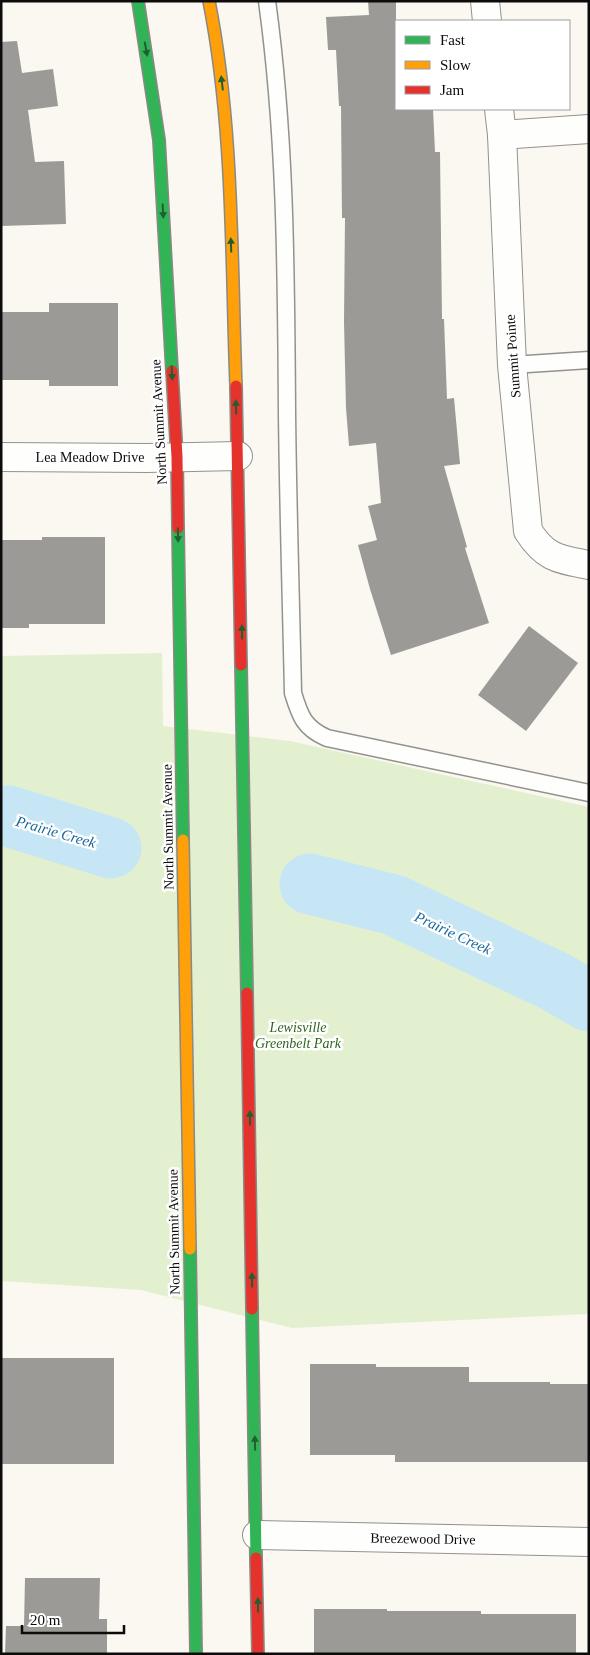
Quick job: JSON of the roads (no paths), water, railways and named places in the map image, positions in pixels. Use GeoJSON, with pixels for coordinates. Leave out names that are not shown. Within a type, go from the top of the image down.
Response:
{"type":"FeatureCollection","features":[{"type":"Feature","properties":{"kind":"main road","name":"North Summit Avenue"},"geometry":{"type":"LineString","coordinates":[[138,1],[159,140],[177,457],[196,1654]]}},
{"type":"Feature","properties":{"kind":"main road"},"geometry":{"type":"LineString","coordinates":[[208,1],[217,42],[227,126],[238,456],[258,1654]]}},
{"type":"Feature","properties":{"kind":"street"},"geometry":{"type":"LineString","coordinates":[[485,1],[487,20]]}},
{"type":"Feature","properties":{"kind":"street","name":"Summit Pointe"},"geometry":{"type":"LineString","coordinates":[[499,110],[502,135],[512,365],[528,532],[537,545],[550,555],[589,565]]}},
{"type":"Feature","properties":{"kind":"street"},"geometry":{"type":"LineString","coordinates":[[502,135],[589,129]]}},
{"type":"Feature","properties":{"kind":"street","name":"Lea Meadow Drive"},"geometry":{"type":"LineString","coordinates":[[1,457],[238,456]]}},
{"type":"Feature","properties":{"kind":"street","name":"Breezewood Drive"},"geometry":{"type":"LineString","coordinates":[[256,1535],[589,1542]]}},
{"type":"Feature","properties":{"kind":"lane"},"geometry":{"type":"LineString","coordinates":[[267,1],[274,54],[283,161],[293,693],[298,709],[314,732],[327,738],[589,793]]}},
{"type":"Feature","properties":{"kind":"lane"},"geometry":{"type":"LineString","coordinates":[[512,365],[589,360]]}},
{"type":"Feature","properties":{"kind":"waterway","name":"Prairie Creek"},"geometry":{"type":"LineString","coordinates":[[1,816],[8,816],[111,848]]}},
{"type":"Feature","properties":{"kind":"waterway","name":"Prairie Creek"},"geometry":{"type":"LineString","coordinates":[[310,884],[394,905],[556,982],[589,1001]]}},
{"type":"Feature","properties":{"kind":"park label","name":"Lewisville Greenbelt Park"},"geometry":{"type":"Point","coordinates":[298,1036]}}]}
